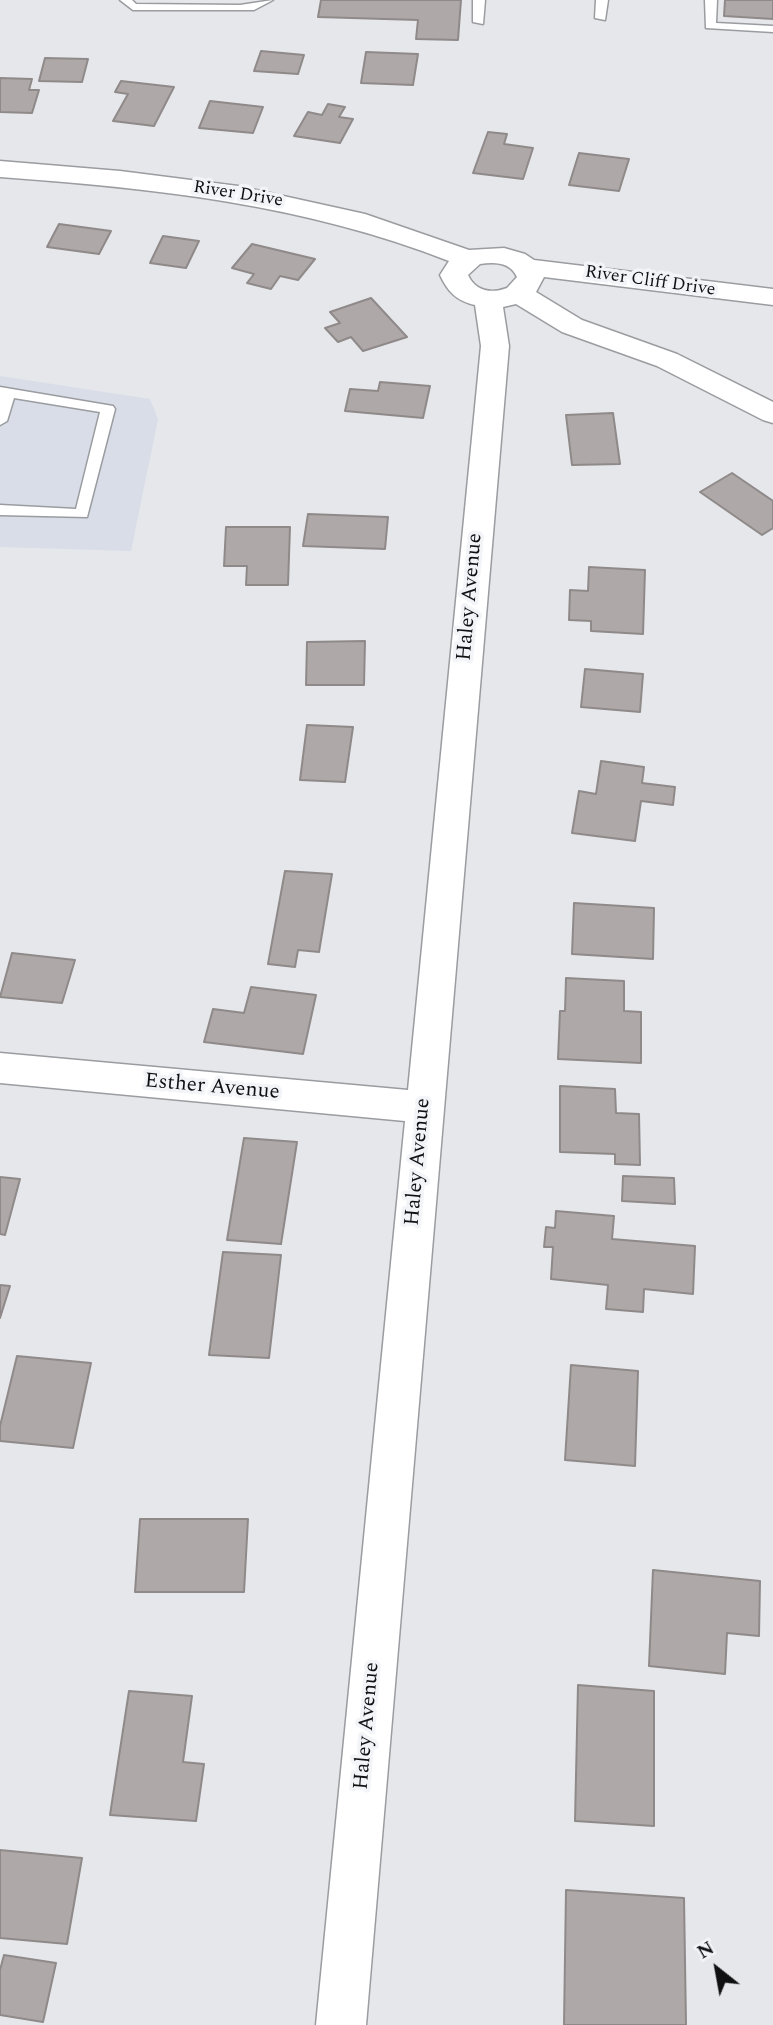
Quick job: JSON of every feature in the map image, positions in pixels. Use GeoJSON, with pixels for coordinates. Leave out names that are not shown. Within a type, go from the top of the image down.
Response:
{"type":"FeatureCollection","features":[{"type":"Feature","properties":{"kind":"street","name":"River Drive"},"geometry":{"type":"LineString","coordinates":[[0,169],[137,181],[308,207],[393,229],[468,259]]}},
{"type":"Feature","properties":{"kind":"street"},"geometry":{"type":"LineString","coordinates":[[511,287],[517,260],[498,255],[468,259],[457,268],[456,283],[471,295],[511,287],[572,326],[667,360],[773,414]]}},
{"type":"Feature","properties":{"kind":"street","name":"River Cliff Drive"},"geometry":{"type":"LineString","coordinates":[[511,287],[773,297]]}},
{"type":"Feature","properties":{"kind":"street","name":"Haley Avenue"},"geometry":{"type":"LineString","coordinates":[[341,2025],[495,346],[511,287]]}},
{"type":"Feature","properties":{"kind":"street","name":"Esther Avenue"},"geometry":{"type":"LineString","coordinates":[[0,1068],[424,1107]]}},
{"type":"Feature","properties":{"kind":"lane"},"geometry":{"type":"LineString","coordinates":[[126,0],[133,7],[213,8],[254,7],[267,0]]}},
{"type":"Feature","properties":{"kind":"lane"},"geometry":{"type":"LineString","coordinates":[[479,22],[480,0]]}},
{"type":"Feature","properties":{"kind":"lane"},"geometry":{"type":"LineString","coordinates":[[601,18],[602,0]]}},
{"type":"Feature","properties":{"kind":"lane"},"geometry":{"type":"LineString","coordinates":[[711,0],[710,26],[773,29]]}},
{"type":"Feature","properties":{"kind":"lane"},"geometry":{"type":"LineString","coordinates":[[0,421],[5,391],[108,409],[82,514],[0,510]]}},
{"type":"Feature","properties":{"kind":"shaded area"},"geometry":{"type":"Polygon","coordinates":[[[0,376],[150,399],[158,419],[131,551],[0,547],[0,376]]]}},
{"type":"Feature","properties":{"kind":"building"},"geometry":{"type":"Polygon","coordinates":[[[321,0],[461,0],[458,40],[416,39],[418,20],[318,17],[321,0]]]}},
{"type":"Feature","properties":{"kind":"building"},"geometry":{"type":"Polygon","coordinates":[[[725,0],[773,0],[773,19],[724,16],[725,0]]]}},
{"type":"Feature","properties":{"kind":"building"},"geometry":{"type":"Polygon","coordinates":[[[261,51],[304,55],[298,74],[254,71],[261,51]]]}},
{"type":"Feature","properties":{"kind":"building"},"geometry":{"type":"Polygon","coordinates":[[[366,52],[418,54],[413,85],[361,83],[366,52]]]}},
{"type":"Feature","properties":{"kind":"building"},"geometry":{"type":"Polygon","coordinates":[[[45,58],[88,59],[82,82],[39,81],[45,58]]]}},
{"type":"Feature","properties":{"kind":"building"},"geometry":{"type":"Polygon","coordinates":[[[0,78],[32,79],[29,90],[39,90],[32,113],[0,112],[0,78]]]}},
{"type":"Feature","properties":{"kind":"building"},"geometry":{"type":"Polygon","coordinates":[[[121,81],[174,87],[154,126],[113,121],[128,94],[115,92],[121,81]]]}},
{"type":"Feature","properties":{"kind":"building"},"geometry":{"type":"Polygon","coordinates":[[[210,101],[263,107],[253,133],[199,128],[210,101]]]}},
{"type":"Feature","properties":{"kind":"building"},"geometry":{"type":"Polygon","coordinates":[[[328,104],[345,107],[339,117],[353,119],[340,143],[294,136],[308,112],[322,115],[328,104]]]}},
{"type":"Feature","properties":{"kind":"building"},"geometry":{"type":"Polygon","coordinates":[[[488,132],[507,134],[504,144],[533,148],[523,179],[473,173],[488,132]]]}},
{"type":"Feature","properties":{"kind":"building"},"geometry":{"type":"Polygon","coordinates":[[[579,153],[629,159],[619,191],[569,185],[579,153]]]}},
{"type":"Feature","properties":{"kind":"building"},"geometry":{"type":"Polygon","coordinates":[[[59,224],[111,231],[99,254],[47,247],[59,224]]]}},
{"type":"Feature","properties":{"kind":"building"},"geometry":{"type":"Polygon","coordinates":[[[163,236],[199,241],[186,268],[150,263],[163,236]]]}},
{"type":"Feature","properties":{"kind":"building"},"geometry":{"type":"Polygon","coordinates":[[[252,244],[315,259],[298,280],[280,276],[271,289],[247,283],[254,274],[232,268],[252,244]]]}},
{"type":"Feature","properties":{"kind":"building"},"geometry":{"type":"Polygon","coordinates":[[[371,298],[407,337],[363,351],[351,337],[338,342],[325,328],[340,323],[330,312],[371,298]]]}},
{"type":"Feature","properties":{"kind":"building"},"geometry":{"type":"Polygon","coordinates":[[[380,382],[430,386],[423,418],[345,411],[350,389],[378,391],[380,382]]]}},
{"type":"Feature","properties":{"kind":"building"},"geometry":{"type":"Polygon","coordinates":[[[613,413],[620,464],[572,465],[566,415],[613,413]]]}},
{"type":"Feature","properties":{"kind":"building"},"geometry":{"type":"Polygon","coordinates":[[[732,473],[773,501],[773,528],[762,535],[700,492],[732,473]]]}},
{"type":"Feature","properties":{"kind":"building"},"geometry":{"type":"Polygon","coordinates":[[[308,514],[388,517],[385,549],[303,546],[308,514]]]}},
{"type":"Feature","properties":{"kind":"building"},"geometry":{"type":"Polygon","coordinates":[[[226,527],[290,527],[288,585],[246,585],[247,566],[224,566],[226,527]]]}},
{"type":"Feature","properties":{"kind":"building"},"geometry":{"type":"Polygon","coordinates":[[[589,567],[645,570],[643,634],[591,631],[591,621],[569,620],[570,590],[588,591],[589,567]]]}},
{"type":"Feature","properties":{"kind":"building"},"geometry":{"type":"Polygon","coordinates":[[[365,641],[364,685],[306,685],[307,642],[365,641]]]}},
{"type":"Feature","properties":{"kind":"building"},"geometry":{"type":"Polygon","coordinates":[[[585,669],[643,674],[640,712],[581,707],[585,669]]]}},
{"type":"Feature","properties":{"kind":"building"},"geometry":{"type":"Polygon","coordinates":[[[307,725],[353,727],[345,782],[300,780],[307,725]]]}},
{"type":"Feature","properties":{"kind":"building"},"geometry":{"type":"Polygon","coordinates":[[[601,761],[644,767],[642,783],[675,787],[673,805],[641,801],[635,841],[572,833],[579,791],[596,794],[601,761]]]}},
{"type":"Feature","properties":{"kind":"building"},"geometry":{"type":"Polygon","coordinates":[[[285,871],[332,874],[319,952],[298,950],[295,967],[268,964],[285,871]]]}},
{"type":"Feature","properties":{"kind":"building"},"geometry":{"type":"Polygon","coordinates":[[[574,903],[654,908],[653,959],[572,954],[574,903]]]}},
{"type":"Feature","properties":{"kind":"building"},"geometry":{"type":"Polygon","coordinates":[[[12,953],[75,960],[62,1003],[0,997],[12,953]]]}},
{"type":"Feature","properties":{"kind":"building"},"geometry":{"type":"Polygon","coordinates":[[[566,978],[624,981],[624,1011],[641,1012],[641,1063],[558,1059],[560,1011],[565,1011],[566,978]]]}},
{"type":"Feature","properties":{"kind":"building"},"geometry":{"type":"Polygon","coordinates":[[[251,987],[316,995],[303,1054],[204,1042],[213,1009],[244,1013],[251,987]]]}},
{"type":"Feature","properties":{"kind":"building"},"geometry":{"type":"Polygon","coordinates":[[[560,1086],[615,1089],[616,1113],[639,1114],[640,1165],[615,1164],[615,1154],[560,1152],[560,1086]]]}},
{"type":"Feature","properties":{"kind":"building"},"geometry":{"type":"Polygon","coordinates":[[[244,1138],[297,1142],[281,1244],[227,1240],[244,1138]]]}},
{"type":"Feature","properties":{"kind":"building"},"geometry":{"type":"Polygon","coordinates":[[[623,1176],[674,1178],[675,1204],[622,1201],[623,1176]]]}},
{"type":"Feature","properties":{"kind":"building"},"geometry":{"type":"Polygon","coordinates":[[[0,1177],[20,1179],[5,1235],[0,1234],[0,1177]]]}},
{"type":"Feature","properties":{"kind":"building"},"geometry":{"type":"Polygon","coordinates":[[[556,1211],[614,1216],[612,1239],[695,1246],[693,1294],[644,1289],[643,1312],[606,1309],[608,1285],[551,1279],[553,1247],[544,1247],[546,1227],[555,1228],[556,1211]]]}},
{"type":"Feature","properties":{"kind":"building"},"geometry":{"type":"Polygon","coordinates":[[[223,1252],[281,1255],[269,1358],[209,1355],[223,1252]]]}},
{"type":"Feature","properties":{"kind":"building"},"geometry":{"type":"Polygon","coordinates":[[[0,1285],[10,1286],[0,1318],[0,1285]]]}},
{"type":"Feature","properties":{"kind":"building"},"geometry":{"type":"Polygon","coordinates":[[[17,1356],[91,1363],[73,1448],[0,1441],[0,1426],[17,1356]]]}},
{"type":"Feature","properties":{"kind":"building"},"geometry":{"type":"Polygon","coordinates":[[[571,1365],[638,1371],[635,1466],[565,1460],[571,1365]]]}},
{"type":"Feature","properties":{"kind":"building"},"geometry":{"type":"Polygon","coordinates":[[[140,1519],[248,1519],[244,1592],[135,1592],[140,1519]]]}},
{"type":"Feature","properties":{"kind":"building"},"geometry":{"type":"Polygon","coordinates":[[[653,1570],[760,1581],[759,1636],[727,1633],[725,1674],[649,1666],[653,1570]]]}},
{"type":"Feature","properties":{"kind":"building"},"geometry":{"type":"Polygon","coordinates":[[[578,1685],[654,1691],[654,1826],[575,1821],[578,1685]]]}},
{"type":"Feature","properties":{"kind":"building"},"geometry":{"type":"Polygon","coordinates":[[[129,1691],[192,1696],[183,1762],[204,1764],[196,1821],[110,1815],[129,1691]]]}},
{"type":"Feature","properties":{"kind":"building"},"geometry":{"type":"Polygon","coordinates":[[[0,1850],[82,1858],[67,1944],[0,1938],[0,1850]]]}},
{"type":"Feature","properties":{"kind":"building"},"geometry":{"type":"Polygon","coordinates":[[[566,1890],[684,1898],[686,2025],[564,2025],[566,1890]]]}},
{"type":"Feature","properties":{"kind":"building"},"geometry":{"type":"Polygon","coordinates":[[[4,1955],[56,1963],[43,2022],[0,2015],[0,1970],[4,1955]]]}}]}
